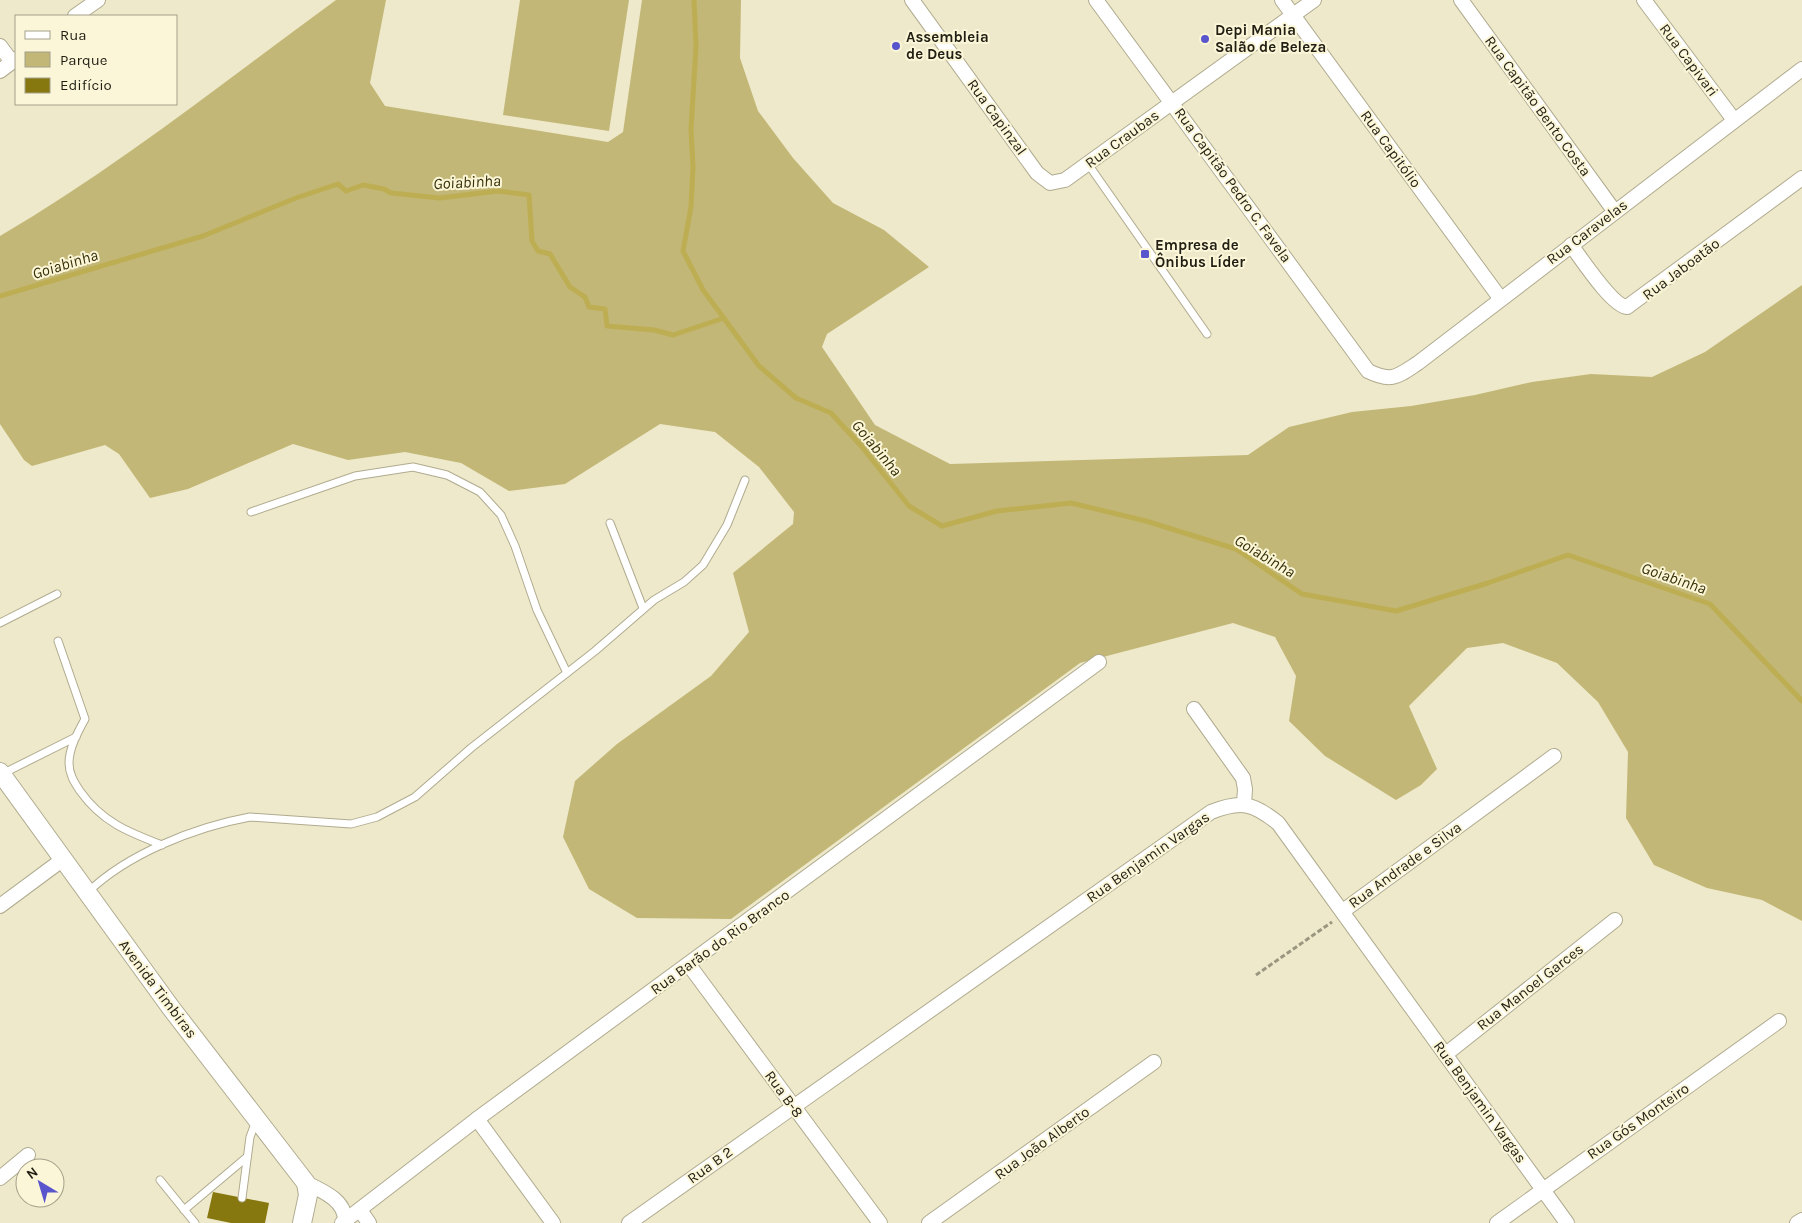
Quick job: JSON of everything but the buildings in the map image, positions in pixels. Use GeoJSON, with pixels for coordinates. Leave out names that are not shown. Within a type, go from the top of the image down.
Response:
{"type":"FeatureCollection","features":[{"type":"Feature","properties":{"kind":"street"},"geometry":{"type":"LineString","coordinates":[[76,15],[98,0]]}},
{"type":"Feature","properties":{"kind":"street","name":"Rua Capinzal"},"geometry":{"type":"LineString","coordinates":[[912,0],[1037,173],[1050,183]]}},
{"type":"Feature","properties":{"kind":"street","name":"Rua Capitão Pedro C. Favela"},"geometry":{"type":"LineString","coordinates":[[1096,0],[1173,102],[1368,371]]}},
{"type":"Feature","properties":{"kind":"street","name":"Rua Capitólio"},"geometry":{"type":"LineString","coordinates":[[1282,0],[1500,298]]}},
{"type":"Feature","properties":{"kind":"street","name":"Rua Craubas"},"geometry":{"type":"LineString","coordinates":[[1050,183],[1065,180],[1314,0]]}},
{"type":"Feature","properties":{"kind":"street","name":"Rua Capitão Bento Costa"},"geometry":{"type":"LineString","coordinates":[[1461,0],[1615,212]]}},
{"type":"Feature","properties":{"kind":"street","name":"Rua Capivari"},"geometry":{"type":"LineString","coordinates":[[1644,0],[1734,120]]}},
{"type":"Feature","properties":{"kind":"street"},"geometry":{"type":"LineString","coordinates":[[0,46],[14,61],[0,71]]}},
{"type":"Feature","properties":{"kind":"street","name":"Rua Caravelas"},"geometry":{"type":"LineString","coordinates":[[1368,371],[1381,377],[1396,378],[1802,69]]}},
{"type":"Feature","properties":{"kind":"street","name":"Rua Jaboatão"},"geometry":{"type":"LineString","coordinates":[[1571,245],[1613,299],[1622,306],[1627,307],[1802,178]]}},
{"type":"Feature","properties":{"kind":"street","name":"Rua Barão do Rio Branco"},"geometry":{"type":"LineString","coordinates":[[344,1222],[477,1119],[1099,662]]}},
{"type":"Feature","properties":{"kind":"street"},"geometry":{"type":"LineString","coordinates":[[1194,709],[1243,778],[1245,789],[1244,804]]}},
{"type":"Feature","properties":{"kind":"street","name":"Rua Andrade e Silva"},"geometry":{"type":"LineString","coordinates":[[1343,911],[1554,756]]}},
{"type":"Feature","properties":{"kind":"street","name":"Avenida Timbiras"},"geometry":{"type":"LineString","coordinates":[[1,773],[62,860],[171,1008],[306,1183]]}},
{"type":"Feature","properties":{"kind":"street","name":"Rua Benjamin Vargas"},"geometry":{"type":"LineString","coordinates":[[792,1106],[1211,812],[1228,806],[1244,804],[1262,810],[1278,823],[1567,1223]]}},
{"type":"Feature","properties":{"kind":"street"},"geometry":{"type":"LineString","coordinates":[[0,906],[62,860]]}},
{"type":"Feature","properties":{"kind":"street","name":"Rua Manoel Garces"},"geometry":{"type":"LineString","coordinates":[[1446,1054],[1615,920]]}},
{"type":"Feature","properties":{"kind":"street","name":"Rua B-8"},"geometry":{"type":"LineString","coordinates":[[689,965],[880,1223]]}},
{"type":"Feature","properties":{"kind":"street","name":"Rua Gós Monteiro"},"geometry":{"type":"LineString","coordinates":[[1497,1223],[1779,1021]]}},
{"type":"Feature","properties":{"kind":"street","name":"Rua João Alberto"},"geometry":{"type":"LineString","coordinates":[[929,1223],[1154,1062]]}},
{"type":"Feature","properties":{"kind":"street","name":"Rua B 2"},"geometry":{"type":"LineString","coordinates":[[629,1223],[792,1106]]}},
{"type":"Feature","properties":{"kind":"street"},"geometry":{"type":"LineString","coordinates":[[477,1119],[553,1223]]}},
{"type":"Feature","properties":{"kind":"street"},"geometry":{"type":"LineString","coordinates":[[0,1178],[28,1155]]}},
{"type":"Feature","properties":{"kind":"street"},"geometry":{"type":"LineString","coordinates":[[305,1215],[308,1195],[306,1183]]}},
{"type":"Feature","properties":{"kind":"street"},"geometry":{"type":"LineString","coordinates":[[306,1183],[334,1199],[346,1215],[344,1222]]}},
{"type":"Feature","properties":{"kind":"street"},"geometry":{"type":"LineString","coordinates":[[360,1210],[369,1223]]}},
{"type":"Feature","properties":{"kind":"street"},"geometry":{"type":"LineString","coordinates":[[1797,1223],[1802,1220]]}},
{"type":"Feature","properties":{"kind":"lane"},"geometry":{"type":"LineString","coordinates":[[1088,164],[1207,334]]}},
{"type":"Feature","properties":{"kind":"lane"},"geometry":{"type":"LineString","coordinates":[[251,512],[355,476],[412,467],[448,475],[480,492],[501,515],[515,546],[537,610],[567,673]]}},
{"type":"Feature","properties":{"kind":"lane"},"geometry":{"type":"LineString","coordinates":[[87,893],[125,863],[162,845],[250,817],[351,824],[377,817],[415,797],[471,748],[567,673],[643,608],[684,582],[703,565],[727,525],[745,480]]}},
{"type":"Feature","properties":{"kind":"lane"},"geometry":{"type":"LineString","coordinates":[[610,523],[643,608]]}},
{"type":"Feature","properties":{"kind":"lane"},"geometry":{"type":"LineString","coordinates":[[0,623],[57,594]]}},
{"type":"Feature","properties":{"kind":"lane"},"geometry":{"type":"LineString","coordinates":[[58,641],[85,719],[76,737],[69,762],[71,776],[91,807],[121,829],[162,845]]}},
{"type":"Feature","properties":{"kind":"lane"},"geometry":{"type":"LineString","coordinates":[[1,773],[76,737]]}},
{"type":"Feature","properties":{"kind":"lane"},"geometry":{"type":"LineString","coordinates":[[242,1198],[250,1137],[257,1118]]}},
{"type":"Feature","properties":{"kind":"lane"},"geometry":{"type":"LineString","coordinates":[[184,1210],[247,1157]]}},
{"type":"Feature","properties":{"kind":"lane"},"geometry":{"type":"LineString","coordinates":[[160,1180],[195,1223]]}},
{"type":"Feature","properties":{"kind":"path","name":"Rua Andrade e Silva"},"geometry":{"type":"LineString","coordinates":[[1256,975],[1323,929],[1343,911]]}},
{"type":"Feature","properties":{"kind":"green space"},"geometry":{"type":"Polygon","coordinates":[[[336,0],[386,0],[370,83],[385,106],[608,142],[623,132],[642,0],[741,0],[740,58],[758,111],[793,158],[833,203],[884,230],[929,267],[827,334],[822,347],[875,425],[950,464],[1248,455],[1289,427],[1352,412],[1411,406],[1475,395],[1532,382],[1591,374],[1652,377],[1705,352],[1802,285],[1802,921],[1762,900],[1707,888],[1654,865],[1626,818],[1628,752],[1598,702],[1557,663],[1503,643],[1467,648],[1409,706],[1437,769],[1421,785],[1396,800],[1325,756],[1289,721],[1296,676],[1275,637],[1233,623],[1080,663],[731,919],[637,918],[589,889],[563,837],[575,781],[617,744],[711,676],[749,632],[733,573],[793,524],[794,512],[759,467],[715,432],[660,424],[565,484],[509,491],[461,463],[405,452],[348,460],[293,444],[188,489],[150,498],[119,454],[105,445],[32,466],[24,460],[0,424],[0,236],[129,152],[336,0]]]}},
{"type":"Feature","properties":{"kind":"green space"},"geometry":{"type":"Polygon","coordinates":[[[520,0],[629,0],[609,131],[503,115],[520,0]]]}},
{"type":"Feature","properties":{"kind":"waterway","name":"Goiabinha"},"geometry":{"type":"LineString","coordinates":[[694,0],[696,47],[691,129],[693,167],[691,207],[683,251],[703,290],[759,366],[796,398],[831,413],[862,447],[909,506],[942,526],[997,511],[1071,503],[1146,521],[1236,549],[1302,594],[1396,611],[1488,583],[1568,555],[1710,604],[1802,701]]}},
{"type":"Feature","properties":{"kind":"waterway","name":"Goiabinha"},"geometry":{"type":"LineString","coordinates":[[0,296],[203,236],[296,198],[338,184],[346,191],[363,185],[384,189],[391,193],[440,198],[498,191],[529,195],[532,241],[538,251],[550,254],[570,287],[585,297],[589,307],[605,309],[607,326],[654,330],[673,335],[724,318]]}},
{"type":"Feature","properties":{"kind":"place","name":"Depi Mania Salão de Beleza"},"geometry":{"type":"Point","coordinates":[1205,39]}},
{"type":"Feature","properties":{"kind":"place","name":"Assembleia de Deus"},"geometry":{"type":"Point","coordinates":[896,46]}},
{"type":"Feature","properties":{"kind":"place","name":"Empresa de Ônibus Líder"},"geometry":{"type":"Point","coordinates":[1145,254]}}]}
